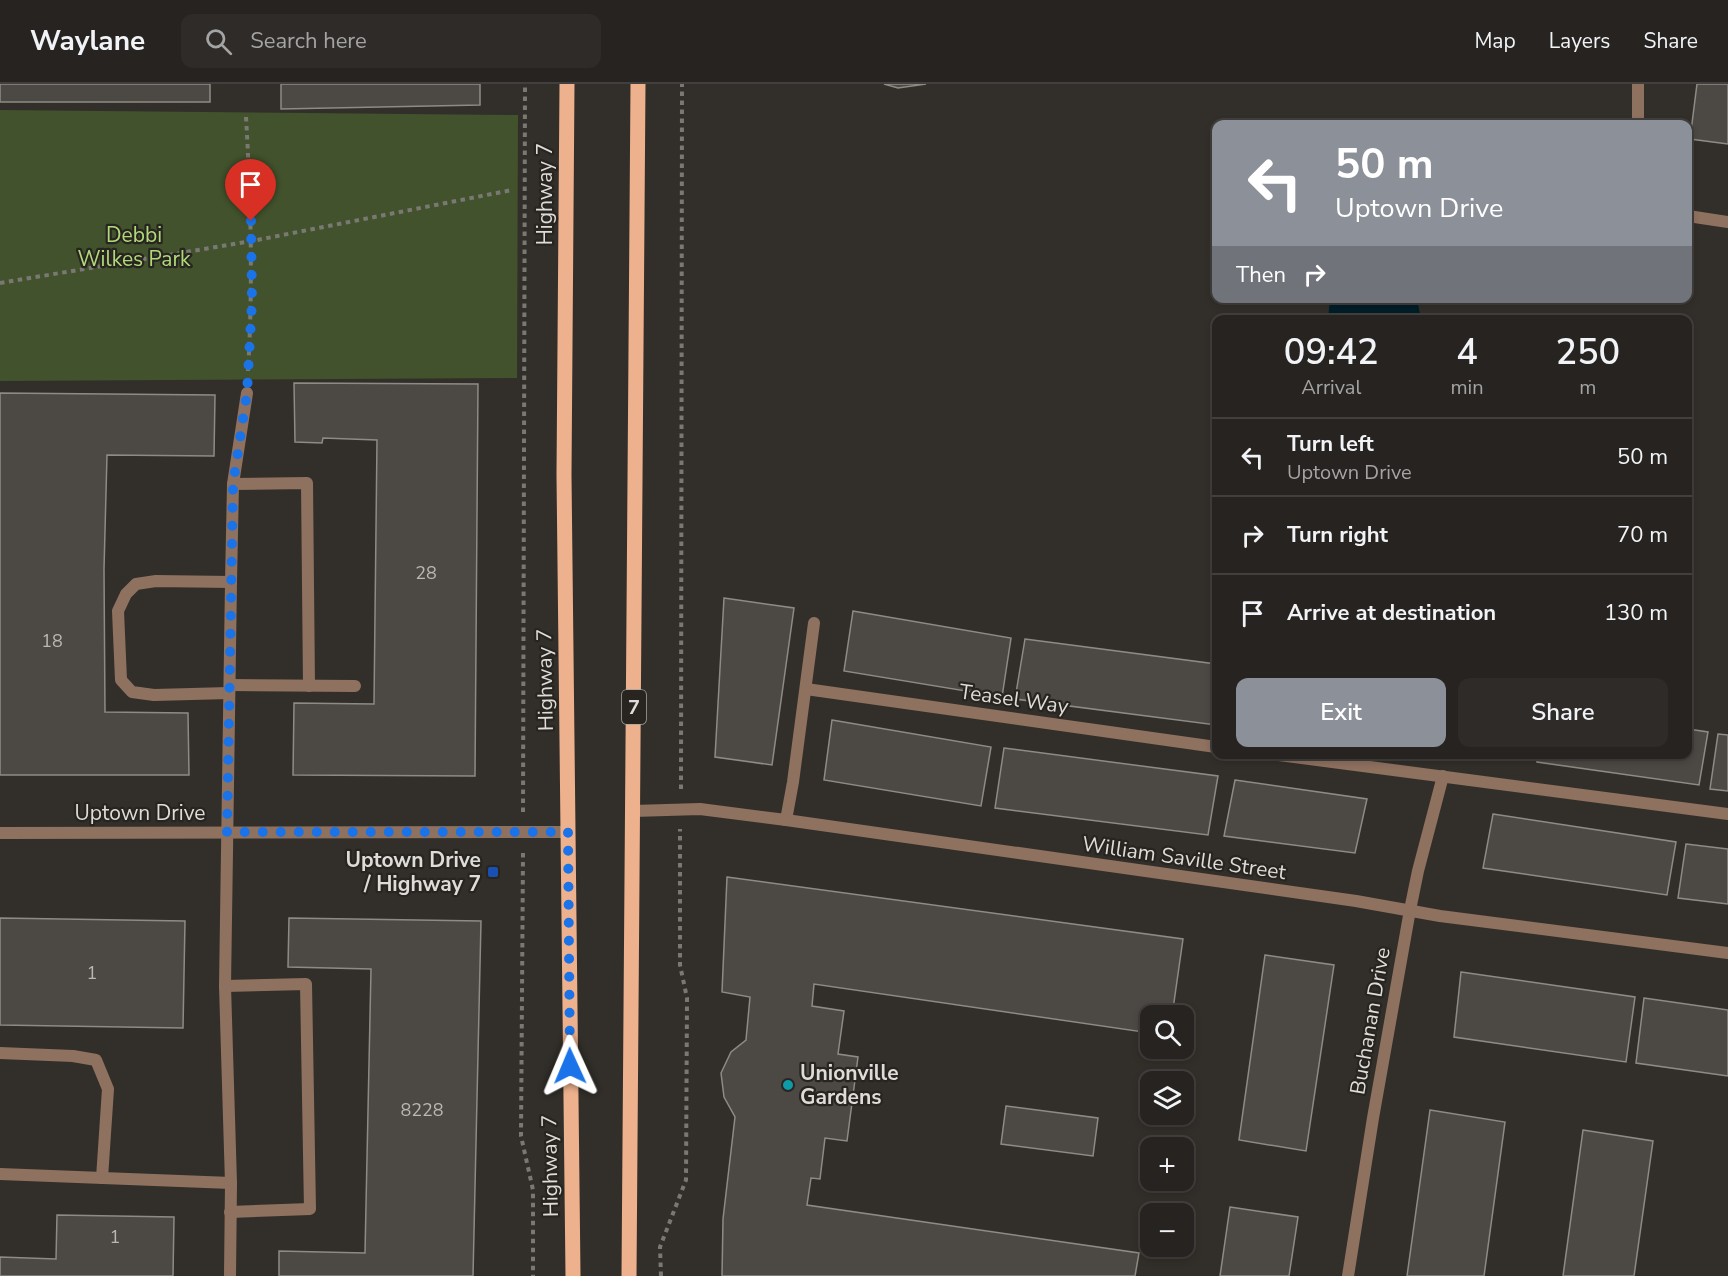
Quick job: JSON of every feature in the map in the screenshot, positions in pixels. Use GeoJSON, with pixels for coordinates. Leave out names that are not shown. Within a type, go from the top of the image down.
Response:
{"type":"FeatureCollection","features":[{"type":"Feature","properties":{"kind":"main road","name":"Highway 7"},"geometry":{"type":"LineString","coordinates":[[567,84],[564,475],[573,1276]]}},
{"type":"Feature","properties":{"kind":"main road","name":"7"},"geometry":{"type":"LineString","coordinates":[[629,1276],[638,84]]}},
{"type":"Feature","properties":{"kind":"street"},"geometry":{"type":"LineString","coordinates":[[1638,84],[1638,120]]}},
{"type":"Feature","properties":{"kind":"street"},"geometry":{"type":"LineString","coordinates":[[1692,217],[1728,222]]}},
{"type":"Feature","properties":{"kind":"street"},"geometry":{"type":"LineString","coordinates":[[230,1276],[231,1184],[225,986],[231,582],[233,484],[247,393]]}},
{"type":"Feature","properties":{"kind":"street"},"geometry":{"type":"LineString","coordinates":[[233,484],[307,483],[309,686]]}},
{"type":"Feature","properties":{"kind":"street"},"geometry":{"type":"LineString","coordinates":[[231,582],[156,581],[136,584],[126,594],[118,611],[121,680],[132,692],[154,695],[230,689],[355,686]]}},
{"type":"Feature","properties":{"kind":"street"},"geometry":{"type":"LineString","coordinates":[[786,819],[814,623]]}},
{"type":"Feature","properties":{"kind":"street","name":"Teasel Way"},"geometry":{"type":"LineString","coordinates":[[806,690],[1212,746]]}},
{"type":"Feature","properties":{"kind":"street"},"geometry":{"type":"LineString","coordinates":[[1306,759],[1728,814]]}},
{"type":"Feature","properties":{"kind":"street","name":"Buchanan Drive"},"geometry":{"type":"LineString","coordinates":[[1348,1276],[1410,910],[1443,776]]}},
{"type":"Feature","properties":{"kind":"street","name":"William Saville Street"},"geometry":{"type":"LineString","coordinates":[[633,810],[700,809],[786,819],[1440,916],[1728,953]]}},
{"type":"Feature","properties":{"kind":"street","name":"Uptown Drive"},"geometry":{"type":"LineString","coordinates":[[0,833],[568,832]]}},
{"type":"Feature","properties":{"kind":"street"},"geometry":{"type":"LineString","coordinates":[[225,986],[306,984],[310,1209],[230,1212]]}},
{"type":"Feature","properties":{"kind":"street"},"geometry":{"type":"LineString","coordinates":[[0,1053],[73,1056],[96,1060],[108,1089],[102,1178]]}},
{"type":"Feature","properties":{"kind":"street"},"geometry":{"type":"LineString","coordinates":[[0,1174],[231,1184]]}},
{"type":"Feature","properties":{"kind":"path"},"geometry":{"type":"LineString","coordinates":[[523,795],[525,84]]}},
{"type":"Feature","properties":{"kind":"path"},"geometry":{"type":"LineString","coordinates":[[661,1276],[660,1247],[686,1180],[687,998],[680,965],[682,84]]}},
{"type":"Feature","properties":{"kind":"path"},"geometry":{"type":"LineString","coordinates":[[246,117],[252,241],[252,302],[247,393]]}},
{"type":"Feature","properties":{"kind":"path"},"geometry":{"type":"LineString","coordinates":[[0,283],[252,241],[512,190]]}},
{"type":"Feature","properties":{"kind":"path"},"geometry":{"type":"LineString","coordinates":[[524,884],[521,1136],[533,1190],[533,1276]]}},
{"type":"Feature","properties":{"kind":"green space","name":"Debbi Wilkes Park"},"geometry":{"type":"Polygon","coordinates":[[[0,110],[518,115],[517,378],[0,381],[0,110]]]}},
{"type":"Feature","properties":{"kind":"water"},"geometry":{"type":"Polygon","coordinates":[[[1330,303],[1418,303],[1420,315],[1328,315],[1330,303]]]}},
{"type":"Feature","properties":{"kind":"building"},"geometry":{"type":"Polygon","coordinates":[[[0,84],[210,84],[210,102],[0,102],[0,84]]]}},
{"type":"Feature","properties":{"kind":"building"},"geometry":{"type":"Polygon","coordinates":[[[281,84],[480,84],[480,105],[281,109],[281,84]]]}},
{"type":"Feature","properties":{"kind":"building"},"geometry":{"type":"Polygon","coordinates":[[[884,84],[926,84],[898,88],[884,84]]]}},
{"type":"Feature","properties":{"kind":"building"},"geometry":{"type":"Polygon","coordinates":[[[1697,84],[1728,84],[1728,144],[1692,139],[1697,84]]]}},
{"type":"Feature","properties":{"kind":"building"},"geometry":{"type":"Polygon","coordinates":[[[294,383],[478,384],[475,776],[293,775],[294,703],[374,704],[377,440],[323,438],[322,443],[295,442],[294,383]]]}},
{"type":"Feature","properties":{"kind":"building"},"geometry":{"type":"Polygon","coordinates":[[[0,393],[215,395],[214,456],[107,455],[104,569],[105,712],[188,713],[189,775],[0,775],[0,393]]]}},
{"type":"Feature","properties":{"kind":"building"},"geometry":{"type":"Polygon","coordinates":[[[724,598],[794,608],[772,765],[715,757],[724,598]]]}},
{"type":"Feature","properties":{"kind":"building"},"geometry":{"type":"Polygon","coordinates":[[[853,611],[1011,638],[1002,697],[844,671],[853,611]]]}},
{"type":"Feature","properties":{"kind":"building"},"geometry":{"type":"Polygon","coordinates":[[[1025,639],[1212,663],[1212,724],[1015,699],[1025,639]]]}},
{"type":"Feature","properties":{"kind":"building"},"geometry":{"type":"Polygon","coordinates":[[[832,720],[991,747],[981,806],[824,780],[832,720]]]}},
{"type":"Feature","properties":{"kind":"building"},"geometry":{"type":"Polygon","coordinates":[[[1692,730],[1708,732],[1699,785],[1537,762],[1537,759],[1692,759],[1692,730]]]}},
{"type":"Feature","properties":{"kind":"building"},"geometry":{"type":"Polygon","coordinates":[[[1718,734],[1728,735],[1728,791],[1710,789],[1718,734]]]}},
{"type":"Feature","properties":{"kind":"building"},"geometry":{"type":"Polygon","coordinates":[[[1004,748],[1218,776],[1208,835],[995,808],[1004,748]]]}},
{"type":"Feature","properties":{"kind":"building"},"geometry":{"type":"Polygon","coordinates":[[[1235,780],[1367,799],[1355,853],[1224,836],[1235,780]]]}},
{"type":"Feature","properties":{"kind":"building"},"geometry":{"type":"Polygon","coordinates":[[[1493,814],[1676,842],[1667,895],[1483,868],[1493,814]]]}},
{"type":"Feature","properties":{"kind":"building"},"geometry":{"type":"Polygon","coordinates":[[[1686,844],[1728,849],[1728,904],[1678,898],[1686,844]]]}},
{"type":"Feature","properties":{"kind":"building","name":"Unionville Gardens"},"geometry":{"type":"Polygon","coordinates":[[[727,877],[1183,939],[1174,1005],[1140,1005],[1140,1032],[814,984],[812,1006],[844,1011],[838,1054],[858,1057],[847,1141],[825,1138],[820,1179],[811,1178],[807,1205],[1139,1253],[1135,1276],[722,1276],[723,1219],[735,1117],[724,1097],[721,1073],[731,1052],[746,1040],[750,997],[722,992],[727,877]]]}},
{"type":"Feature","properties":{"kind":"building"},"geometry":{"type":"Polygon","coordinates":[[[0,918],[185,921],[183,1028],[0,1025],[0,918]]]}},
{"type":"Feature","properties":{"kind":"building"},"geometry":{"type":"Polygon","coordinates":[[[289,918],[481,921],[473,1276],[279,1276],[279,1251],[365,1253],[371,969],[288,967],[289,918]]]}},
{"type":"Feature","properties":{"kind":"building"},"geometry":{"type":"Polygon","coordinates":[[[1265,955],[1334,965],[1306,1151],[1239,1140],[1265,955]]]}},
{"type":"Feature","properties":{"kind":"building"},"geometry":{"type":"Polygon","coordinates":[[[1461,972],[1635,997],[1626,1062],[1454,1037],[1461,972]]]}},
{"type":"Feature","properties":{"kind":"building"},"geometry":{"type":"Polygon","coordinates":[[[1644,998],[1728,1010],[1728,1076],[1636,1063],[1644,998]]]}},
{"type":"Feature","properties":{"kind":"building"},"geometry":{"type":"Polygon","coordinates":[[[1006,1106],[1098,1118],[1093,1156],[1001,1144],[1006,1106]]]}},
{"type":"Feature","properties":{"kind":"building"},"geometry":{"type":"Polygon","coordinates":[[[1430,1110],[1505,1122],[1484,1276],[1407,1276],[1430,1110]]]}},
{"type":"Feature","properties":{"kind":"building"},"geometry":{"type":"Polygon","coordinates":[[[1583,1130],[1653,1141],[1634,1276],[1563,1276],[1583,1130]]]}},
{"type":"Feature","properties":{"kind":"building"},"geometry":{"type":"Polygon","coordinates":[[[1230,1207],[1298,1217],[1289,1276],[1220,1276],[1230,1207]]]}},
{"type":"Feature","properties":{"kind":"building"},"geometry":{"type":"Polygon","coordinates":[[[57,1215],[174,1217],[173,1276],[0,1276],[0,1257],[56,1259],[57,1215]]]}},
{"type":"Feature","properties":{"kind":"place","name":"Uptown Drive / Highway 7"},"geometry":{"type":"Point","coordinates":[493,872]}},
{"type":"Feature","properties":{"kind":"place","name":"Unionville Gardens"},"geometry":{"type":"Point","coordinates":[788,1085]}},
{"type":"Feature","properties":{"kind":"route"},"geometry":{"type":"LineString","coordinates":[[251,221],[252,302],[247,393],[233,484],[227,832],[568,832],[570,1066]]}}]}
